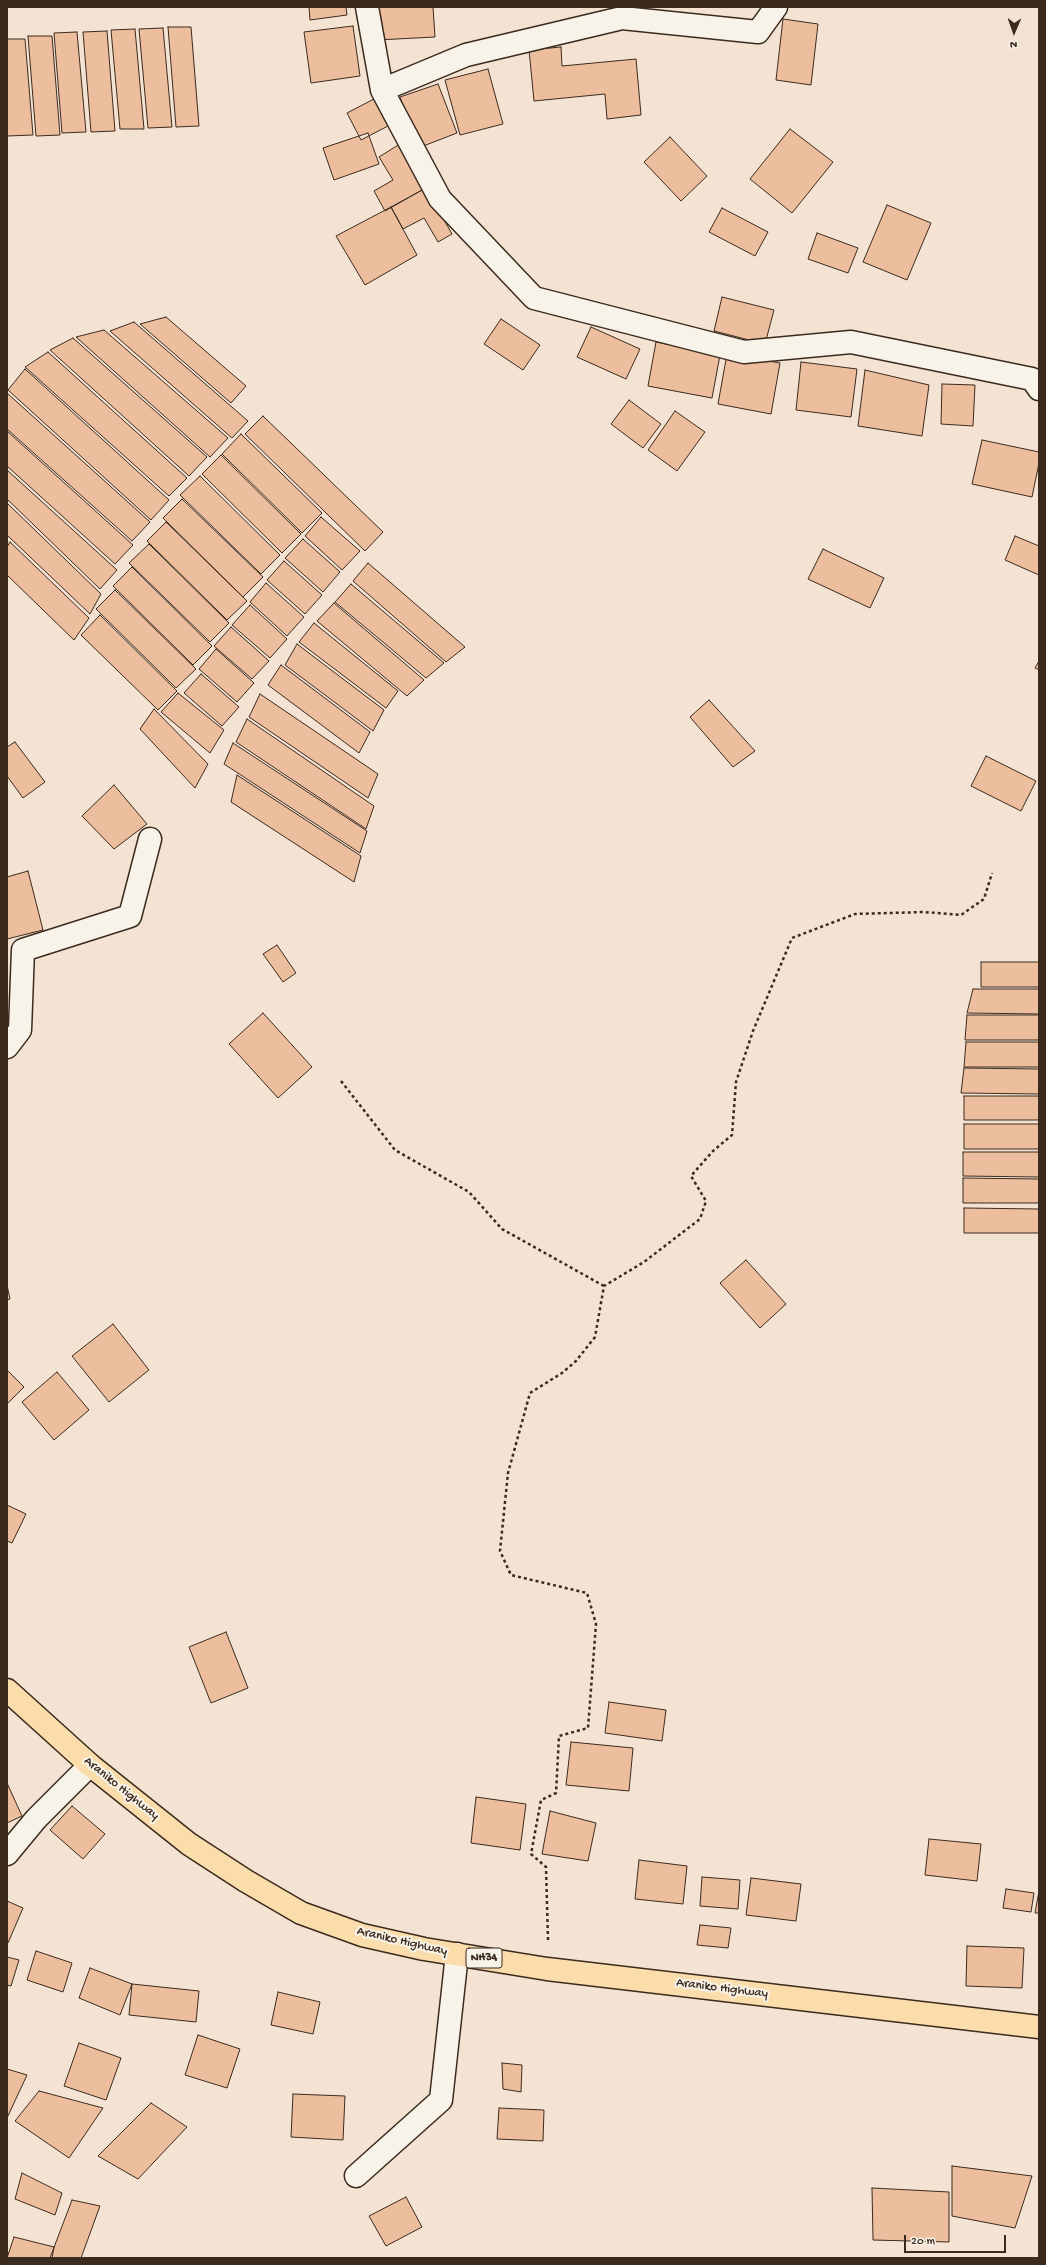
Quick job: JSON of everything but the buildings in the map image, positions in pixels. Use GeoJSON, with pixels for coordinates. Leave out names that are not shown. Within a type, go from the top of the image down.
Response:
{"type":"FeatureCollection","features":[{"type":"Feature","properties":{"kind":"highway","name":"Araniko Highway"},"geometry":{"type":"LineString","coordinates":[[7,1690],[90,1765],[189,1844],[246,1881],[301,1913],[362,1935],[424,1949],[547,1969],[1039,2026]]}},
{"type":"Feature","properties":{"kind":"street"},"geometry":{"type":"LineString","coordinates":[[367,7],[382,90],[440,199],[534,298],[744,352],[851,342],[1032,379],[1039,389]]}},
{"type":"Feature","properties":{"kind":"street"},"geometry":{"type":"LineString","coordinates":[[382,90],[466,55],[622,18],[758,32],[776,7]]}},
{"type":"Feature","properties":{"kind":"street"},"geometry":{"type":"LineString","coordinates":[[7,1047],[20,1030],[23,950],[130,916],[150,839]]}},
{"type":"Feature","properties":{"kind":"street"},"geometry":{"type":"LineString","coordinates":[[7,1854],[36,1818],[90,1765]]}},
{"type":"Feature","properties":{"kind":"street"},"geometry":{"type":"LineString","coordinates":[[356,2176],[441,2100],[457,1954]]}},
{"type":"Feature","properties":{"kind":"path"},"geometry":{"type":"LineString","coordinates":[[604,1286],[644,1262],[700,1219],[706,1201],[691,1176],[713,1151],[732,1135],[736,1082],[753,1031],[792,938],[855,914],[924,912],[961,915],[984,899],[992,873]]}},
{"type":"Feature","properties":{"kind":"path"},"geometry":{"type":"LineString","coordinates":[[342,1081],[395,1150],[469,1192],[502,1229],[604,1286]]}},
{"type":"Feature","properties":{"kind":"path"},"geometry":{"type":"LineString","coordinates":[[547,1969],[548,1940],[546,1867],[531,1854],[541,1800],[556,1793],[559,1736],[588,1728],[596,1624],[587,1593],[511,1575],[500,1551],[508,1473],[530,1393],[562,1373],[576,1361],[596,1337],[604,1286]]}}]}
